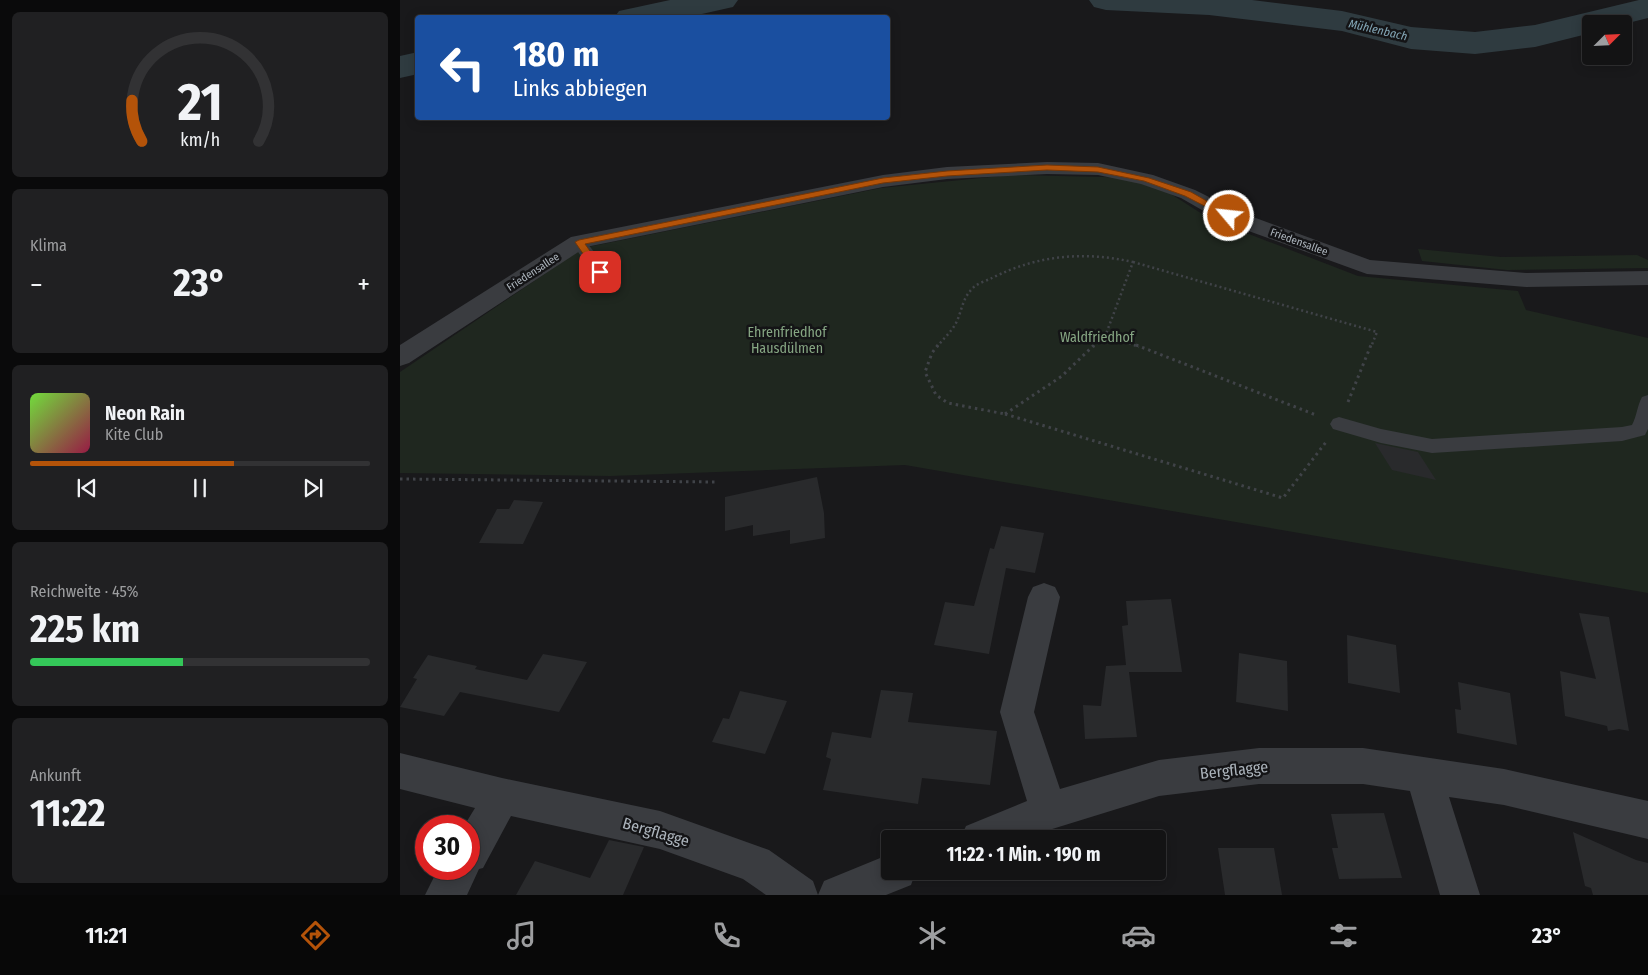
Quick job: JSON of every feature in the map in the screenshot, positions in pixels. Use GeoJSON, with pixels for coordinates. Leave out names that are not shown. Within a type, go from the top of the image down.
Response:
{"type":"FeatureCollection","features":[{"type":"Feature","properties":{"kind":"street","name":"Friedensallee"},"geometry":{"type":"LineString","coordinates":[[400,357],[579,242],[883,181],[947,173],[1047,168],[1098,169],[1146,179],[1188,194],[1229,216],[1367,267],[1526,280],[1647,282]]}},
{"type":"Feature","properties":{"kind":"street"},"geometry":{"type":"LineString","coordinates":[[1044,597],[1017,712],[1049,811]]}},
{"type":"Feature","properties":{"kind":"street","name":"Bergflagge"},"geometry":{"type":"LineString","coordinates":[[1002,830],[1049,811],[1159,778],[1259,766],[1363,766],[1504,787],[1648,820]]}},
{"type":"Feature","properties":{"kind":"street","name":"Bergflagge"},"geometry":{"type":"LineString","coordinates":[[400,771],[502,796],[660,830],[755,864],[799,895]]}},
{"type":"Feature","properties":{"kind":"street"},"geometry":{"type":"LineString","coordinates":[[1424,776],[1460,895]]}},
{"type":"Feature","properties":{"kind":"street"},"geometry":{"type":"LineString","coordinates":[[480,835],[502,796]]}},
{"type":"Feature","properties":{"kind":"street"},"geometry":{"type":"LineString","coordinates":[[838,895],[881,878]]}},
{"type":"Feature","properties":{"kind":"street"},"geometry":{"type":"LineString","coordinates":[[445,895],[454,880]]}},
{"type":"Feature","properties":{"kind":"lane"},"geometry":{"type":"LineString","coordinates":[[579,242],[609,283]]}},
{"type":"Feature","properties":{"kind":"lane"},"geometry":{"type":"LineString","coordinates":[[1339,424],[1381,436],[1432,446],[1526,441],[1622,434],[1638,430],[1645,419],[1648,402]]}},
{"type":"Feature","properties":{"kind":"path"},"geometry":{"type":"LineString","coordinates":[[1072,256],[1107,256],[1133,262],[1377,332],[1339,424],[1283,498],[1005,414],[948,403],[936,395],[925,372],[932,353],[956,323],[962,302],[973,287],[1007,270],[1039,260],[1072,256]]}},
{"type":"Feature","properties":{"kind":"path"},"geometry":{"type":"LineString","coordinates":[[1005,414],[1062,376],[1106,334],[1133,262]]}},
{"type":"Feature","properties":{"kind":"path"},"geometry":{"type":"LineString","coordinates":[[1106,334],[1339,424]]}},
{"type":"Feature","properties":{"kind":"path"},"geometry":{"type":"LineString","coordinates":[[400,479],[717,482]]}},
{"type":"Feature","properties":{"kind":"green space","name":"Waldfriedhof"},"geometry":{"type":"Polygon","coordinates":[[[1011,175],[1146,178],[1210,219],[1358,276],[1518,291],[1526,310],[1648,338],[1648,593],[905,465],[610,476],[400,473],[400,372],[583,248],[881,188],[1011,175]]]}},
{"type":"Feature","properties":{"kind":"green space"},"geometry":{"type":"Polygon","coordinates":[[[1418,249],[1501,257],[1637,255],[1648,260],[1648,268],[1507,270],[1422,261],[1418,249]]]}},
{"type":"Feature","properties":{"kind":"building"},"geometry":{"type":"Polygon","coordinates":[[[1375,443],[1418,452],[1436,480],[1392,470],[1375,443]]]}},
{"type":"Feature","properties":{"kind":"building"},"geometry":{"type":"Polygon","coordinates":[[[817,477],[824,513],[825,538],[790,544],[790,530],[753,536],[753,525],[725,531],[725,497],[817,477]]]}},
{"type":"Feature","properties":{"kind":"building"},"geometry":{"type":"Polygon","coordinates":[[[514,500],[543,502],[523,544],[479,543],[497,509],[509,509],[514,500]]]}},
{"type":"Feature","properties":{"kind":"building"},"geometry":{"type":"Polygon","coordinates":[[[1001,526],[1044,533],[1035,573],[1006,568],[989,654],[934,645],[945,602],[974,606],[990,548],[994,549],[1001,526]]]}},
{"type":"Feature","properties":{"kind":"building"},"geometry":{"type":"Polygon","coordinates":[[[1171,599],[1182,672],[1129,672],[1137,737],[1085,739],[1083,705],[1101,706],[1106,666],[1126,665],[1122,626],[1128,625],[1126,601],[1171,599]]]}},
{"type":"Feature","properties":{"kind":"building"},"geometry":{"type":"Polygon","coordinates":[[[1579,613],[1609,617],[1629,731],[1619,729],[1608,731],[1607,726],[1565,716],[1560,671],[1596,679],[1579,613]]]}},
{"type":"Feature","properties":{"kind":"building"},"geometry":{"type":"Polygon","coordinates":[[[1347,635],[1396,645],[1400,693],[1348,683],[1347,635]]]}},
{"type":"Feature","properties":{"kind":"building"},"geometry":{"type":"Polygon","coordinates":[[[1239,653],[1287,661],[1288,711],[1236,702],[1239,653]]]}},
{"type":"Feature","properties":{"kind":"building"},"geometry":{"type":"Polygon","coordinates":[[[543,654],[587,662],[559,712],[460,692],[444,716],[400,707],[417,679],[413,678],[428,655],[477,666],[475,669],[527,680],[543,654]]]}},
{"type":"Feature","properties":{"kind":"building"},"geometry":{"type":"Polygon","coordinates":[[[1458,682],[1510,693],[1517,745],[1457,733],[1455,709],[1461,710],[1458,682]]]}},
{"type":"Feature","properties":{"kind":"building"},"geometry":{"type":"Polygon","coordinates":[[[881,690],[913,693],[908,722],[997,731],[990,785],[922,778],[918,804],[823,790],[831,759],[826,757],[832,732],[871,738],[881,690]]]}},
{"type":"Feature","properties":{"kind":"building"},"geometry":{"type":"Polygon","coordinates":[[[740,691],[787,701],[765,754],[712,742],[723,718],[729,719],[740,691]]]}},
{"type":"Feature","properties":{"kind":"building"},"geometry":{"type":"Polygon","coordinates":[[[1384,813],[1402,878],[1339,879],[1332,848],[1338,848],[1331,814],[1384,813]]]}},
{"type":"Feature","properties":{"kind":"building"},"geometry":{"type":"Polygon","coordinates":[[[1573,832],[1636,860],[1648,863],[1648,895],[1593,895],[1591,888],[1585,886],[1573,832]]]}},
{"type":"Feature","properties":{"kind":"building"},"geometry":{"type":"Polygon","coordinates":[[[609,840],[644,847],[623,895],[516,895],[535,861],[590,878],[609,840]]]}},
{"type":"Feature","properties":{"kind":"building"},"geometry":{"type":"Polygon","coordinates":[[[1218,848],[1274,848],[1282,895],[1225,895],[1218,848]]]}},
{"type":"Feature","properties":{"kind":"waterway","name":"Mühlenbach"},"geometry":{"type":"LineString","coordinates":[[646,15],[721,0]]}},
{"type":"Feature","properties":{"kind":"waterway","name":"Mühlenbach"},"geometry":{"type":"LineString","coordinates":[[1106,0],[1209,5],[1342,21],[1411,38],[1475,43],[1535,36],[1648,8]]}},
{"type":"Feature","properties":{"kind":"waterway","name":"Mühlenbach"},"geometry":{"type":"LineString","coordinates":[[400,67],[415,64]]}},
{"type":"Feature","properties":{"kind":"route"},"geometry":{"type":"LineString","coordinates":[[600,272],[579,242],[883,181],[947,173],[1047,168],[1098,169],[1146,179],[1188,194],[1229,216]]}},
{"type":"Feature","properties":{"kind":"park label","name":"Ehrenfriedhof Hausdülmen"},"geometry":{"type":"Point","coordinates":[787,340]}}]}
